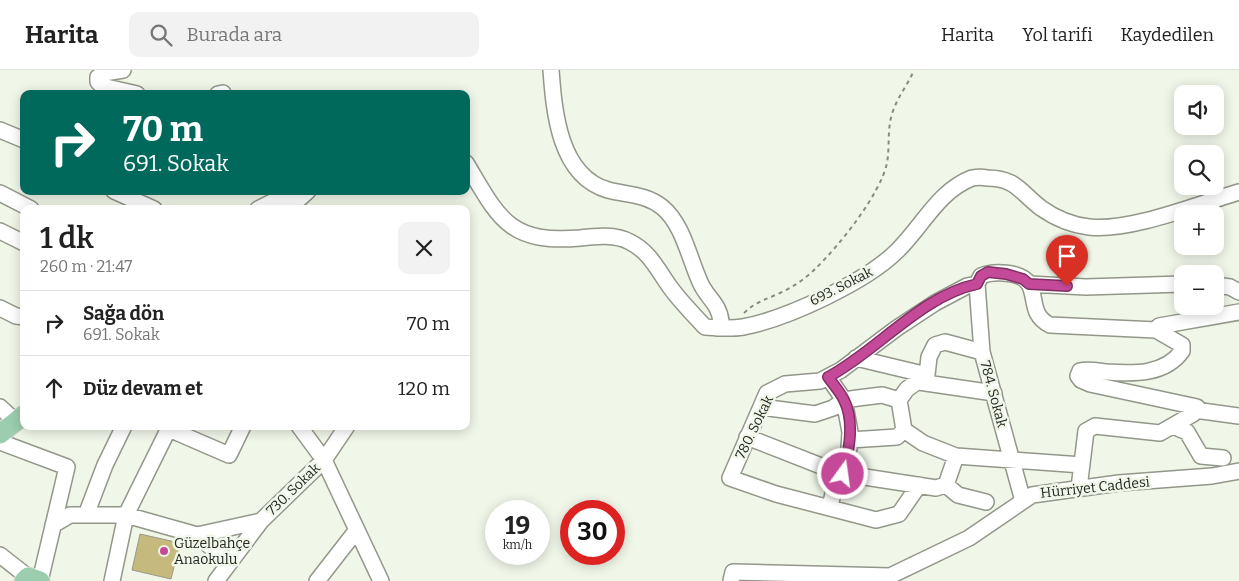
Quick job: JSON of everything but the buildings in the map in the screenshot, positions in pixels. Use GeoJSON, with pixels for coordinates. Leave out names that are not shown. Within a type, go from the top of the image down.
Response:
{"type":"FeatureCollection","features":[{"type":"Feature","properties":{"kind":"street"},"geometry":{"type":"LineString","coordinates":[[120,90],[102,86],[98,82],[98,76],[104,72],[123,70]]}},
{"type":"Feature","properties":{"kind":"street"},"geometry":{"type":"LineString","coordinates":[[551,70],[563,144],[576,167],[606,189],[642,196],[664,208],[681,234],[700,284],[720,310],[721,321],[716,328]]}},
{"type":"Feature","properties":{"kind":"street"},"geometry":{"type":"LineString","coordinates":[[0,130],[20,138]]}},
{"type":"Feature","properties":{"kind":"street","name":"693. Sokak"},"geometry":{"type":"LineString","coordinates":[[470,169],[500,218],[512,226],[535,236],[558,240],[596,236],[627,240],[646,253],[656,263],[670,287],[705,327],[716,328],[741,328],[779,316],[868,276],[897,252],[936,204],[954,188],[974,178],[996,178],[1014,182],[1040,207],[1062,221],[1090,227],[1125,227],[1239,192]]}},
{"type":"Feature","properties":{"kind":"street"},"geometry":{"type":"LineString","coordinates":[[0,193],[23,205]]}},
{"type":"Feature","properties":{"kind":"street"},"geometry":{"type":"LineString","coordinates":[[123,195],[145,205]]}},
{"type":"Feature","properties":{"kind":"street"},"geometry":{"type":"LineString","coordinates":[[266,205],[286,195]]}},
{"type":"Feature","properties":{"kind":"street"},"geometry":{"type":"LineString","coordinates":[[292,205],[304,195]]}},
{"type":"Feature","properties":{"kind":"street"},"geometry":{"type":"LineString","coordinates":[[0,231],[20,241]]}},
{"type":"Feature","properties":{"kind":"street"},"geometry":{"type":"LineString","coordinates":[[919,485],[899,514],[876,520],[830,508],[834,488],[843,474],[850,440],[844,400],[828,377],[935,303],[967,286],[977,284],[981,276],[988,272],[1015,275],[1029,284],[1048,283],[1086,287],[1174,284]]}},
{"type":"Feature","properties":{"kind":"street","name":"784. Sokak"},"geometry":{"type":"LineString","coordinates":[[977,284],[982,352],[1023,501]]}},
{"type":"Feature","properties":{"kind":"street"},"geometry":{"type":"LineString","coordinates":[[1029,284],[1037,312],[1050,325],[1156,330],[1182,345],[1182,351],[1174,360],[1149,372],[1126,374],[1082,370],[1079,377],[1090,384],[1196,407],[1195,410]]}},
{"type":"Feature","properties":{"kind":"street"},"geometry":{"type":"LineString","coordinates":[[1224,286],[1239,292]]}},
{"type":"Feature","properties":{"kind":"street"},"geometry":{"type":"LineString","coordinates":[[0,308],[20,316]]}},
{"type":"Feature","properties":{"kind":"street"},"geometry":{"type":"LineString","coordinates":[[1156,330],[1159,326],[1239,312]]}},
{"type":"Feature","properties":{"kind":"street"},"geometry":{"type":"LineString","coordinates":[[898,400],[907,389],[923,379],[929,357],[935,345],[945,342],[982,352]]}},
{"type":"Feature","properties":{"kind":"street"},"geometry":{"type":"LineString","coordinates":[[856,358],[895,368],[923,379],[994,393]]}},
{"type":"Feature","properties":{"kind":"street"},"geometry":{"type":"LineString","coordinates":[[895,368],[898,400],[904,430],[923,442],[956,456],[1082,465]]}},
{"type":"Feature","properties":{"kind":"street","name":"780. Sokak"},"geometry":{"type":"LineString","coordinates":[[828,377],[820,381],[785,384],[767,393],[730,478],[776,494],[830,508]]}},
{"type":"Feature","properties":{"kind":"street"},"geometry":{"type":"LineString","coordinates":[[760,407],[815,414],[833,408],[844,400],[882,395],[898,400]]}},
{"type":"Feature","properties":{"kind":"street"},"geometry":{"type":"LineString","coordinates":[[0,407],[7,430],[67,467],[53,525],[33,580],[0,555]]}},
{"type":"Feature","properties":{"kind":"street"},"geometry":{"type":"LineString","coordinates":[[1195,410],[1239,416]]}},
{"type":"Feature","properties":{"kind":"street"},"geometry":{"type":"LineString","coordinates":[[1079,488],[1086,430],[1095,426],[1160,433],[1193,414],[1195,410]]}},
{"type":"Feature","properties":{"kind":"street"},"geometry":{"type":"LineString","coordinates":[[1173,426],[1187,432],[1201,456],[1223,458]]}},
{"type":"Feature","properties":{"kind":"street"},"geometry":{"type":"LineString","coordinates":[[86,515],[105,465],[122,430]]}},
{"type":"Feature","properties":{"kind":"street"},"geometry":{"type":"LineString","coordinates":[[112,581],[126,514],[168,430]]}},
{"type":"Feature","properties":{"kind":"street"},"geometry":{"type":"LineString","coordinates":[[173,430],[229,455],[241,430]]}},
{"type":"Feature","properties":{"kind":"street"},"geometry":{"type":"LineString","coordinates":[[302,430],[324,460],[344,430]]}},
{"type":"Feature","properties":{"kind":"street"},"geometry":{"type":"LineString","coordinates":[[850,440],[897,437],[904,430]]}},
{"type":"Feature","properties":{"kind":"street"},"geometry":{"type":"LineString","coordinates":[[747,437],[843,474],[941,488],[946,485],[956,456]]}},
{"type":"Feature","properties":{"kind":"street","name":"730. Sokak"},"geometry":{"type":"LineString","coordinates":[[216,581],[261,521],[324,460],[356,531],[368,549],[381,581]]}},
{"type":"Feature","properties":{"kind":"street","name":"Hürriyet Caddesi"},"geometry":{"type":"LineString","coordinates":[[732,576],[891,578],[969,538],[1032,494],[1212,476],[1239,471]]}},
{"type":"Feature","properties":{"kind":"street"},"geometry":{"type":"LineString","coordinates":[[946,485],[958,495],[986,502]]}},
{"type":"Feature","properties":{"kind":"street"},"geometry":{"type":"LineString","coordinates":[[53,525],[70,515],[126,514],[197,535],[229,563]]}},
{"type":"Feature","properties":{"kind":"street"},"geometry":{"type":"LineString","coordinates":[[197,535],[261,521]]}},
{"type":"Feature","properties":{"kind":"street"},"geometry":{"type":"LineString","coordinates":[[317,581],[334,562],[356,531]]}},
{"type":"Feature","properties":{"kind":"street"},"geometry":{"type":"LineString","coordinates":[[328,581],[334,562]]}},
{"type":"Feature","properties":{"kind":"path"},"geometry":{"type":"LineString","coordinates":[[741,328],[744,314],[754,305],[790,288],[816,268],[871,199],[881,181],[887,162],[888,132],[892,114],[900,94],[914,70]]}},
{"type":"Feature","properties":{"kind":"place","name":"Güzelbahçe Anaokulu"},"geometry":{"type":"Point","coordinates":[164,551]}},
{"type":"Feature","properties":{"kind":"route"},"geometry":{"type":"LineString","coordinates":[[843,474],[849,448],[850,432],[844,400],[828,377],[841,370],[909,319],[967,286],[977,284],[981,276],[988,272],[1015,275],[1029,284],[1048,283],[1067,286]]}}]}
